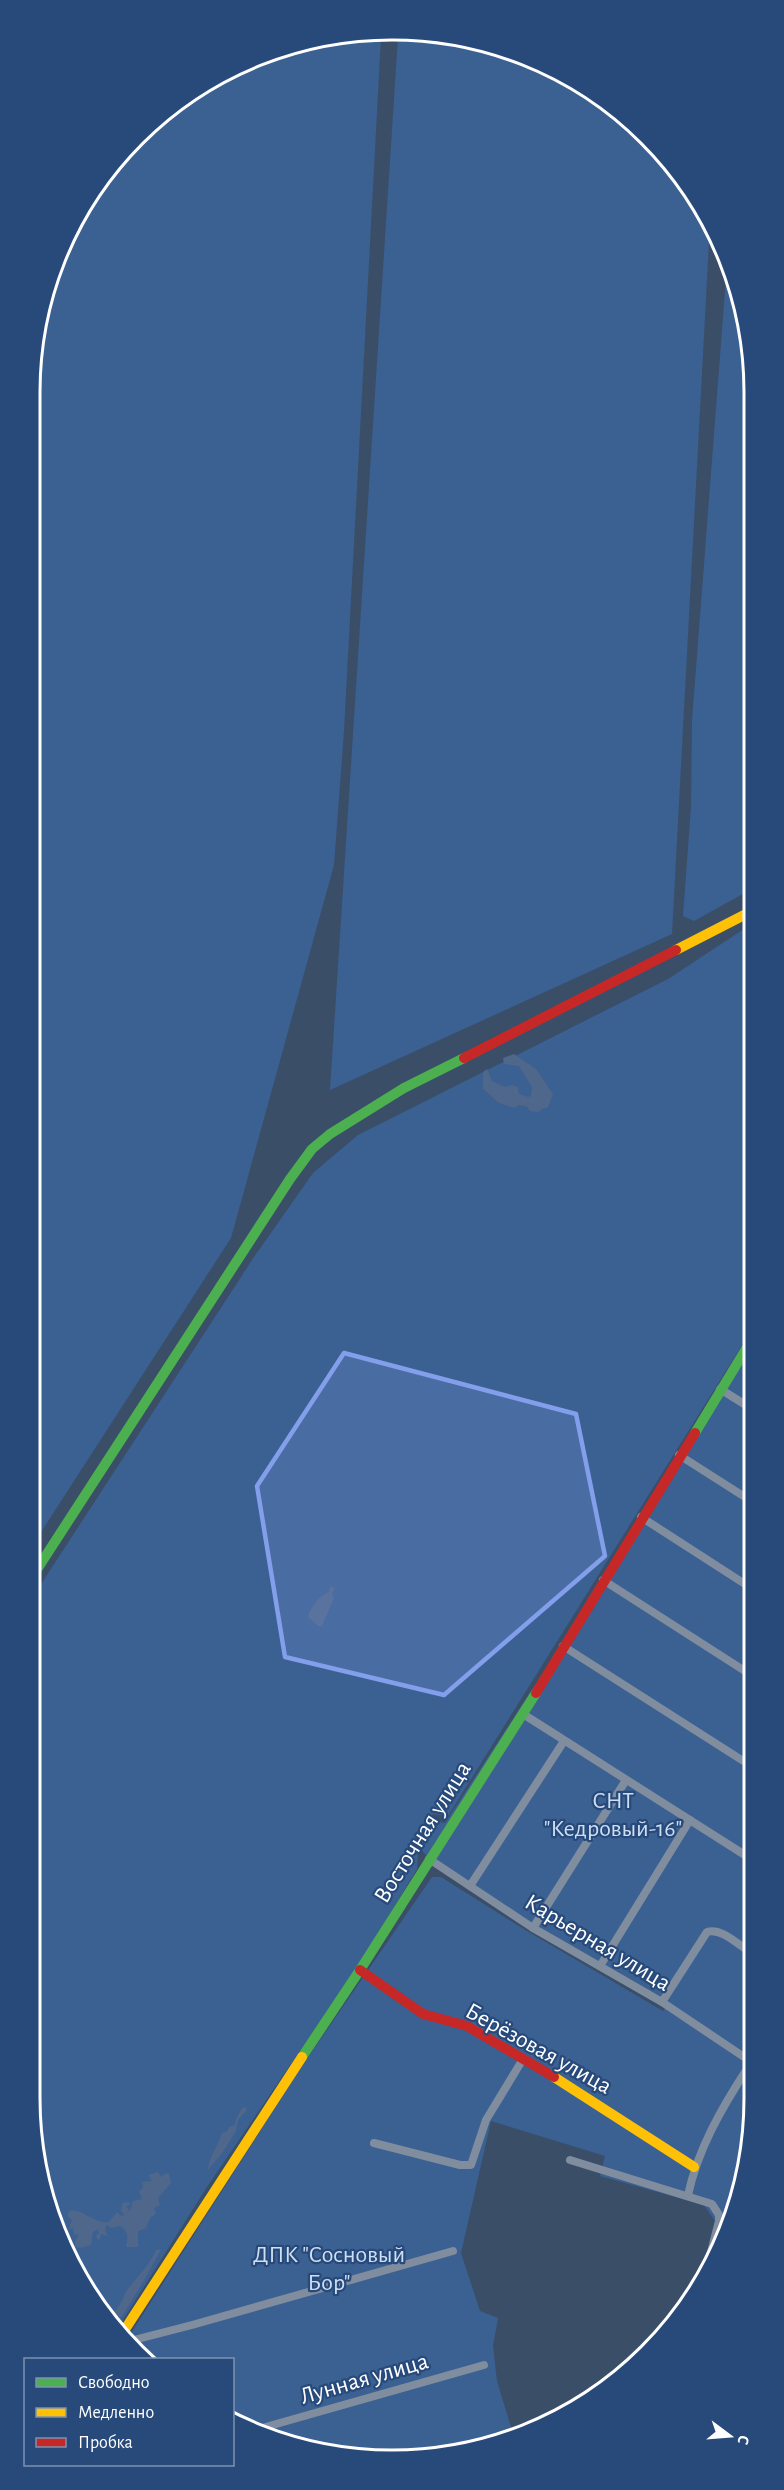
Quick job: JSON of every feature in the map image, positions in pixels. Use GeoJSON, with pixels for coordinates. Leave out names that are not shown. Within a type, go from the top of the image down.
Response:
{"type":"FeatureCollection","features":[{"type":"Feature","properties":{"kind":"street"},"geometry":{"type":"LineString","coordinates":[[40,1565],[290,1179],[312,1149],[348,1121],[404,1088],[744,915]]}},
{"type":"Feature","properties":{"kind":"street","name":"Восточная улица"},"geometry":{"type":"LineString","coordinates":[[126,2328],[222,2177],[360,1970],[523,1714],[641,1517],[744,1352]]}},
{"type":"Feature","properties":{"kind":"street"},"geometry":{"type":"LineString","coordinates":[[720,1389],[744,1404]]}},
{"type":"Feature","properties":{"kind":"street"},"geometry":{"type":"LineString","coordinates":[[679,1455],[744,1496]]}},
{"type":"Feature","properties":{"kind":"street"},"geometry":{"type":"LineString","coordinates":[[641,1517],[744,1583]]}},
{"type":"Feature","properties":{"kind":"street"},"geometry":{"type":"LineString","coordinates":[[603,1580],[744,1670]]}},
{"type":"Feature","properties":{"kind":"street"},"geometry":{"type":"LineString","coordinates":[[563,1646],[744,1761]]}},
{"type":"Feature","properties":{"kind":"street"},"geometry":{"type":"LineString","coordinates":[[523,1714],[744,1854]]}},
{"type":"Feature","properties":{"kind":"street"},"geometry":{"type":"LineString","coordinates":[[470,1886],[564,1741]]}},
{"type":"Feature","properties":{"kind":"street"},"geometry":{"type":"LineString","coordinates":[[533,1928],[626,1780]]}},
{"type":"Feature","properties":{"kind":"street"},"geometry":{"type":"LineString","coordinates":[[600,1966],[690,1820]]}},
{"type":"Feature","properties":{"kind":"street","name":"Карьерная улица"},"geometry":{"type":"LineString","coordinates":[[429,1859],[533,1928],[662,2002],[744,2057]]}},
{"type":"Feature","properties":{"kind":"street"},"geometry":{"type":"LineString","coordinates":[[662,2002],[707,1932],[719,1932],[744,1948]]}},
{"type":"Feature","properties":{"kind":"street","name":"Берёзовая улица"},"geometry":{"type":"LineString","coordinates":[[360,1970],[423,2014],[467,2026],[523,2059],[624,2121],[694,2168]]}},
{"type":"Feature","properties":{"kind":"street"},"geometry":{"type":"LineString","coordinates":[[374,2143],[471,2165],[486,2120],[523,2059]]}},
{"type":"Feature","properties":{"kind":"street"},"geometry":{"type":"LineString","coordinates":[[688,2195],[694,2168],[719,2113],[744,2074]]}},
{"type":"Feature","properties":{"kind":"street"},"geometry":{"type":"LineString","coordinates":[[570,2160],[712,2204],[719,2215],[714,2238]]}},
{"type":"Feature","properties":{"kind":"street"},"geometry":{"type":"LineString","coordinates":[[136,2339],[453,2251]]}},
{"type":"Feature","properties":{"kind":"street","name":"Лунная улица"},"geometry":{"type":"LineString","coordinates":[[267,2427],[484,2365]]}},
{"type":"Feature","properties":{"kind":"highlighted area"},"geometry":{"type":"Polygon","coordinates":[[[344,1353],[576,1414],[605,1556],[444,1695],[285,1657],[257,1486],[344,1353]]]}},
{"type":"Feature","properties":{"kind":"green space"},"geometry":{"type":"Polygon","coordinates":[[[381,40],[344,731],[334,865],[231,1238],[40,1534],[40,392],[47,323],[52,301],[67,257],[100,197],[143,143],[178,113],[216,88],[257,67],[279,59],[323,47],[381,40]]]}},
{"type":"Feature","properties":{"kind":"green space"},"geometry":{"type":"Polygon","coordinates":[[[398,40],[415,41],[461,47],[505,59],[547,77],[587,100],[624,128],[656,160],[684,197],[709,241],[672,934],[330,1090],[398,40]]]}},
{"type":"Feature","properties":{"kind":"green space"},"geometry":{"type":"Polygon","coordinates":[[[726,281],[737,323],[744,392],[744,893],[694,921],[683,916],[691,807],[692,720],[726,281]]]}},
{"type":"Feature","properties":{"kind":"green space"},"geometry":{"type":"Polygon","coordinates":[[[744,929],[744,1342],[448,1816],[433,1814],[413,1842],[418,1854],[417,1869],[363,1958],[207,2187],[122,2322],[88,2274],[67,2233],[52,2189],[41,2121],[40,1586],[254,1257],[313,1173],[358,1135],[668,979],[744,929]]]}},
{"type":"Feature","properties":{"kind":"green space","name":"ДПК \"Сосновый Бор\""},"geometry":{"type":"Polygon","coordinates":[[[744,1345],[744,2098],[737,2167],[717,2233],[707,2253],[715,2221],[704,2205],[600,2176],[605,2156],[491,2121],[461,2253],[480,2311],[498,2318],[493,2346],[497,2381],[511,2429],[461,2443],[392,2450],[323,2443],[257,2423],[234,2411],[234,2358],[155,2358],[131,2333],[298,2072],[432,1877],[441,1877],[522,1928],[663,2011],[669,2001],[546,1932],[426,1855],[416,1844],[431,1820],[445,1823],[559,1648],[744,1345]]]}},
{"type":"Feature","properties":{"kind":"shaded area"},"geometry":{"type":"Polygon","coordinates":[[[514,1054],[536,1069],[553,1094],[548,1107],[539,1112],[530,1111],[526,1106],[519,1105],[515,1108],[499,1103],[483,1089],[483,1072],[487,1069],[492,1081],[505,1087],[512,1085],[518,1087],[519,1094],[531,1096],[532,1087],[519,1066],[504,1064],[503,1058],[514,1054]]]}},
{"type":"Feature","properties":{"kind":"shaded area"},"geometry":{"type":"Polygon","coordinates":[[[330,1586],[335,1588],[332,1593],[334,1598],[322,1626],[318,1626],[308,1617],[316,1602],[329,1592],[330,1586]]]}},
{"type":"Feature","properties":{"kind":"shaded area"},"geometry":{"type":"Polygon","coordinates":[[[246,2107],[247,2110],[238,2120],[236,2131],[208,2170],[222,2133],[235,2125],[242,2108],[246,2107]]]}},
{"type":"Feature","properties":{"kind":"shaded area"},"geometry":{"type":"Polygon","coordinates":[[[158,2172],[161,2177],[166,2173],[169,2174],[171,2183],[158,2198],[160,2205],[154,2208],[156,2214],[150,2218],[146,2228],[138,2231],[138,2247],[126,2247],[125,2230],[120,2226],[111,2228],[107,2225],[105,2228],[107,2236],[101,2234],[98,2240],[96,2236],[99,2233],[98,2229],[93,2232],[91,2245],[75,2247],[79,2234],[74,2235],[73,2228],[68,2230],[72,2220],[67,2216],[69,2211],[79,2212],[103,2222],[109,2222],[117,2212],[121,2216],[125,2215],[121,2211],[122,2203],[129,2202],[130,2205],[126,2206],[130,2211],[133,2201],[142,2199],[139,2192],[143,2187],[142,2182],[152,2181],[148,2175],[158,2172]]]}},
{"type":"Feature","properties":{"kind":"shaded area"},"geometry":{"type":"Polygon","coordinates":[[[161,2249],[119,2319],[114,2311],[156,2250],[161,2249]]]}},
{"type":"Feature","properties":{"kind":"traffic: fast"},"geometry":{"type":"LineString","coordinates":[[40,1565],[290,1179],[312,1149],[330,1134],[404,1088],[464,1058]]}},
{"type":"Feature","properties":{"kind":"traffic: fast"},"geometry":{"type":"LineString","coordinates":[[695,1433],[744,1352]]}},
{"type":"Feature","properties":{"kind":"traffic: fast"},"geometry":{"type":"LineString","coordinates":[[302,2057],[536,1693]]}},
{"type":"Feature","properties":{"kind":"traffic: slow"},"geometry":{"type":"LineString","coordinates":[[676,950],[744,915]]}},
{"type":"Feature","properties":{"kind":"traffic: slow"},"geometry":{"type":"LineString","coordinates":[[126,2328],[302,2057]]}},
{"type":"Feature","properties":{"kind":"traffic: slow"},"geometry":{"type":"LineString","coordinates":[[554,2077],[694,2167]]}},
{"type":"Feature","properties":{"kind":"traffic: jam"},"geometry":{"type":"LineString","coordinates":[[464,1058],[676,950]]}},
{"type":"Feature","properties":{"kind":"traffic: jam"},"geometry":{"type":"LineString","coordinates":[[536,1693],[695,1433]]}},
{"type":"Feature","properties":{"kind":"traffic: jam"},"geometry":{"type":"LineString","coordinates":[[360,1970],[423,2014],[467,2026],[554,2077]]}},
{"type":"Feature","properties":{"kind":"park label","name":"СНТ \"Кедровый-16\""},"geometry":{"type":"Point","coordinates":[613,1814]}}]}
